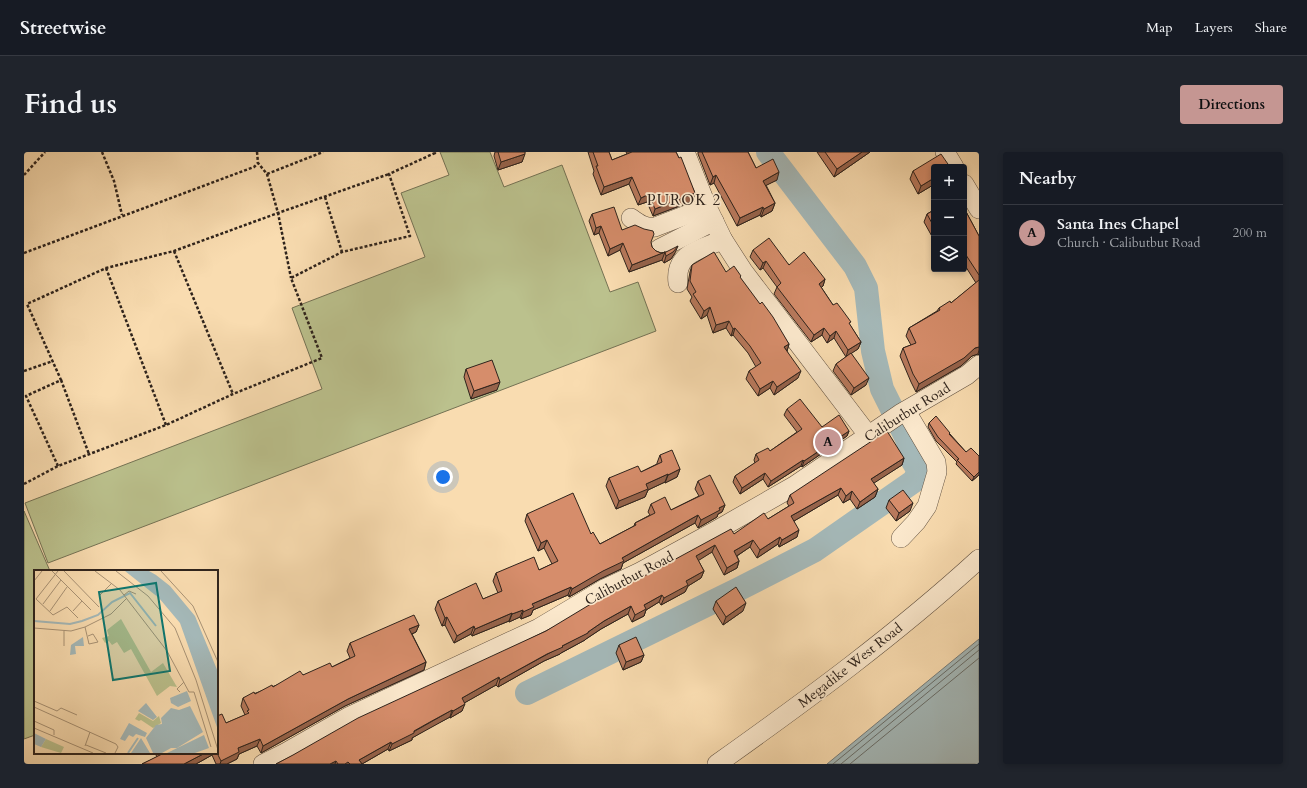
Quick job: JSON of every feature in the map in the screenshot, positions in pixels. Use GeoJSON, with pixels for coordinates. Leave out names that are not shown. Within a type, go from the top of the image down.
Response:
{"type":"FeatureCollection","features":[{"type":"Feature","properties":{"kind":"street"},"geometry":{"type":"LineString","coordinates":[[685,152],[723,240],[743,271],[873,432]]}},
{"type":"Feature","properties":{"kind":"street"},"geometry":{"type":"LineString","coordinates":[[945,152],[952,164]]}},
{"type":"Feature","properties":{"kind":"street"},"geometry":{"type":"LineString","coordinates":[[967,189],[979,209]]}},
{"type":"Feature","properties":{"kind":"street"},"geometry":{"type":"LineString","coordinates":[[631,218],[648,228],[711,214]]}},
{"type":"Feature","properties":{"kind":"street"},"geometry":{"type":"LineString","coordinates":[[659,250],[711,214]]}},
{"type":"Feature","properties":{"kind":"street"},"geometry":{"type":"LineString","coordinates":[[678,283],[677,274],[679,268],[681,263],[689,254],[723,240]]}},
{"type":"Feature","properties":{"kind":"street","name":"Calibutbut Road"},"geometry":{"type":"LineString","coordinates":[[263,764],[350,716],[539,628],[606,588],[711,533],[794,486],[873,432],[967,375],[979,364]]}},
{"type":"Feature","properties":{"kind":"street"},"geometry":{"type":"LineString","coordinates":[[901,538],[916,522],[927,506],[937,472],[936,462],[903,413]]}},
{"type":"Feature","properties":{"kind":"street","name":"Megadike West Road"},"geometry":{"type":"LineString","coordinates":[[717,764],[862,658],[979,559]]}},
{"type":"Feature","properties":{"kind":"path"},"geometry":{"type":"LineString","coordinates":[[24,175],[45,152]]}},
{"type":"Feature","properties":{"kind":"path"},"geometry":{"type":"LineString","coordinates":[[102,152],[114,181],[122,215]]}},
{"type":"Feature","properties":{"kind":"path"},"geometry":{"type":"LineString","coordinates":[[24,484],[58,466],[166,425],[232,394],[322,358],[291,278],[278,212],[267,174],[258,163],[257,152]]}},
{"type":"Feature","properties":{"kind":"path"},"geometry":{"type":"LineString","coordinates":[[267,174],[323,152]]}},
{"type":"Feature","properties":{"kind":"path"},"geometry":{"type":"LineString","coordinates":[[90,454],[53,361],[26,304],[106,268],[174,252],[278,212],[389,174],[435,153],[434,152]]}},
{"type":"Feature","properties":{"kind":"path"},"geometry":{"type":"LineString","coordinates":[[24,252],[254,167],[258,163]]}},
{"type":"Feature","properties":{"kind":"path"},"geometry":{"type":"LineString","coordinates":[[291,278],[342,252],[410,236],[389,174]]}},
{"type":"Feature","properties":{"kind":"path"},"geometry":{"type":"LineString","coordinates":[[325,197],[342,252]]}},
{"type":"Feature","properties":{"kind":"path"},"geometry":{"type":"LineString","coordinates":[[174,252],[232,394]]}},
{"type":"Feature","properties":{"kind":"path"},"geometry":{"type":"LineString","coordinates":[[106,268],[166,425]]}},
{"type":"Feature","properties":{"kind":"path"},"geometry":{"type":"LineString","coordinates":[[24,371],[53,361]]}},
{"type":"Feature","properties":{"kind":"path"},"geometry":{"type":"LineString","coordinates":[[58,466],[25,396],[61,380]]}},
{"type":"Feature","properties":{"kind":"green space"},"geometry":{"type":"Polygon","coordinates":[[[440,152],[490,152],[504,187],[562,165],[610,292],[638,282],[656,331],[48,563],[25,503],[322,389],[292,308],[425,257],[401,193],[449,175],[440,152]]]}},
{"type":"Feature","properties":{"kind":"green space"},"geometry":{"type":"Polygon","coordinates":[[[24,511],[50,570],[34,570],[34,735],[24,739],[24,511]]]}},
{"type":"Feature","properties":{"kind":"water"},"geometry":{"type":"Polygon","coordinates":[[[979,639],[979,764],[827,764],[979,639]]]}},
{"type":"Feature","properties":{"kind":"building"},"geometry":{"type":"Polygon","coordinates":[[[498,152],[525,152],[525,154],[501,162],[498,152]]]}},
{"type":"Feature","properties":{"kind":"building"},"geometry":{"type":"Polygon","coordinates":[[[593,152],[609,152],[612,160],[632,152],[676,152],[679,158],[681,157],[695,193],[655,209],[649,194],[641,198],[632,177],[604,187],[596,166],[598,166],[593,152]]]}},
{"type":"Feature","properties":{"kind":"building"},"geometry":{"type":"Polygon","coordinates":[[[702,152],[748,152],[756,168],[773,159],[779,172],[763,181],[775,203],[740,218],[716,175],[713,177],[702,152]]]}},
{"type":"Feature","properties":{"kind":"building"},"geometry":{"type":"Polygon","coordinates":[[[825,152],[862,152],[837,169],[825,152]]]}},
{"type":"Feature","properties":{"kind":"building"},"geometry":{"type":"Polygon","coordinates":[[[941,154],[948,164],[931,164],[931,180],[921,186],[913,171],[941,154]]]}},
{"type":"Feature","properties":{"kind":"building"},"geometry":{"type":"Polygon","coordinates":[[[614,207],[622,230],[635,225],[653,231],[654,234],[651,242],[652,247],[656,251],[661,253],[664,252],[632,265],[623,243],[610,249],[601,226],[596,228],[592,214],[614,207]]]}},
{"type":"Feature","properties":{"kind":"building"},"geometry":{"type":"Polygon","coordinates":[[[931,212],[931,221],[927,214],[931,212]]]}},
{"type":"Feature","properties":{"kind":"building"},"geometry":{"type":"Polygon","coordinates":[[[967,214],[979,236],[979,275],[967,257],[967,214]]]}},
{"type":"Feature","properties":{"kind":"building"},"geometry":{"type":"Polygon","coordinates":[[[769,238],[789,265],[804,252],[825,279],[819,284],[833,305],[837,303],[851,322],[849,323],[861,342],[848,350],[836,331],[830,336],[824,328],[814,335],[777,287],[781,283],[766,261],[763,263],[753,250],[769,238]]]}},
{"type":"Feature","properties":{"kind":"building"},"geometry":{"type":"Polygon","coordinates":[[[678,246],[673,252],[666,256],[665,252],[678,246]]]}},
{"type":"Feature","properties":{"kind":"building"},"geometry":{"type":"Polygon","coordinates":[[[714,252],[726,272],[734,266],[741,276],[740,277],[760,304],[762,302],[773,317],[789,344],[784,347],[801,371],[777,387],[773,381],[760,389],[749,371],[761,363],[750,346],[735,328],[733,329],[729,321],[716,325],[710,307],[704,311],[693,294],[696,292],[690,281],[692,265],[714,252]]]}},
{"type":"Feature","properties":{"kind":"building"},"geometry":{"type":"Polygon","coordinates":[[[979,280],[979,347],[975,348],[964,358],[919,384],[913,374],[903,348],[916,343],[909,328],[940,310],[939,308],[950,301],[951,303],[979,280]]]}},
{"type":"Feature","properties":{"kind":"building"},"geometry":{"type":"Polygon","coordinates":[[[851,353],[869,378],[854,388],[836,364],[851,353]]]}},
{"type":"Feature","properties":{"kind":"building"},"geometry":{"type":"Polygon","coordinates":[[[492,360],[500,382],[474,391],[466,369],[492,360]]]}},
{"type":"Feature","properties":{"kind":"building"},"geometry":{"type":"Polygon","coordinates":[[[800,399],[822,427],[839,415],[849,431],[771,481],[765,473],[742,488],[735,476],[759,460],[756,454],[768,448],[770,451],[802,429],[787,409],[800,399]]]}},
{"type":"Feature","properties":{"kind":"building"},"geometry":{"type":"Polygon","coordinates":[[[936,416],[950,433],[949,434],[966,452],[971,448],[979,456],[979,472],[974,477],[957,460],[959,459],[938,437],[929,423],[936,416]]]}},
{"type":"Feature","properties":{"kind":"building"},"geometry":{"type":"Polygon","coordinates":[[[887,431],[904,458],[871,479],[878,489],[860,502],[852,491],[846,496],[841,488],[791,516],[799,530],[782,540],[780,537],[760,550],[753,540],[734,551],[739,561],[727,568],[715,545],[696,556],[704,571],[686,581],[688,585],[664,598],[662,595],[644,605],[646,609],[635,615],[631,606],[604,621],[588,633],[562,646],[563,647],[547,654],[500,680],[499,677],[462,698],[465,704],[414,731],[414,733],[392,744],[391,742],[359,760],[362,764],[350,764],[348,762],[345,764],[338,764],[336,761],[330,764],[276,764],[358,718],[546,631],[614,590],[648,574],[731,529],[734,534],[764,513],[768,519],[794,503],[790,495],[887,431]]]}},
{"type":"Feature","properties":{"kind":"building"},"geometry":{"type":"Polygon","coordinates":[[[672,450],[680,469],[646,484],[648,489],[619,501],[609,478],[638,466],[641,472],[662,462],[660,455],[672,450]]]}},
{"type":"Feature","properties":{"kind":"building"},"geometry":{"type":"Polygon","coordinates":[[[710,475],[725,505],[719,508],[720,510],[701,520],[698,515],[622,558],[624,561],[572,589],[571,587],[532,604],[534,607],[523,612],[523,610],[512,613],[475,629],[474,626],[457,636],[447,617],[445,618],[438,601],[476,583],[483,599],[502,591],[496,573],[534,557],[539,570],[558,561],[547,540],[541,543],[527,514],[573,493],[591,534],[593,532],[600,544],[655,513],[651,504],[665,497],[671,510],[704,494],[698,481],[710,475]]]}},
{"type":"Feature","properties":{"kind":"building"},"geometry":{"type":"Polygon","coordinates":[[[903,490],[913,503],[899,513],[889,500],[903,490]]]}},
{"type":"Feature","properties":{"kind":"building"},"geometry":{"type":"Polygon","coordinates":[[[736,587],[746,603],[726,617],[716,601],[736,587]]]}},
{"type":"Feature","properties":{"kind":"building"},"geometry":{"type":"Polygon","coordinates":[[[414,615],[419,625],[409,629],[426,662],[348,699],[263,746],[260,739],[238,748],[239,752],[221,761],[218,754],[218,716],[222,714],[226,723],[249,713],[243,698],[254,692],[255,694],[272,685],[273,687],[300,671],[303,675],[330,663],[332,667],[355,656],[350,643],[414,615]]]}},
{"type":"Feature","properties":{"kind":"building"},"geometry":{"type":"Polygon","coordinates":[[[636,637],[644,655],[626,662],[619,645],[636,637]]]}},
{"type":"Feature","properties":{"kind":"building"},"geometry":{"type":"Polygon","coordinates":[[[162,754],[203,754],[184,764],[142,764],[162,754]]]}},
{"type":"Feature","properties":{"kind":"waterway"},"geometry":{"type":"LineString","coordinates":[[527,693],[815,550],[914,481],[919,471],[913,461],[907,439],[882,389],[873,351],[866,288],[855,266],[768,152]]}},
{"type":"Feature","properties":{"kind":"place","name":"Santa Ines Chapel"},"geometry":{"type":"Point","coordinates":[828,442]}},
{"type":"Feature","properties":{"kind":"district","name":"PUROK 2"},"geometry":{"type":"Point","coordinates":[684,200]}}]}
